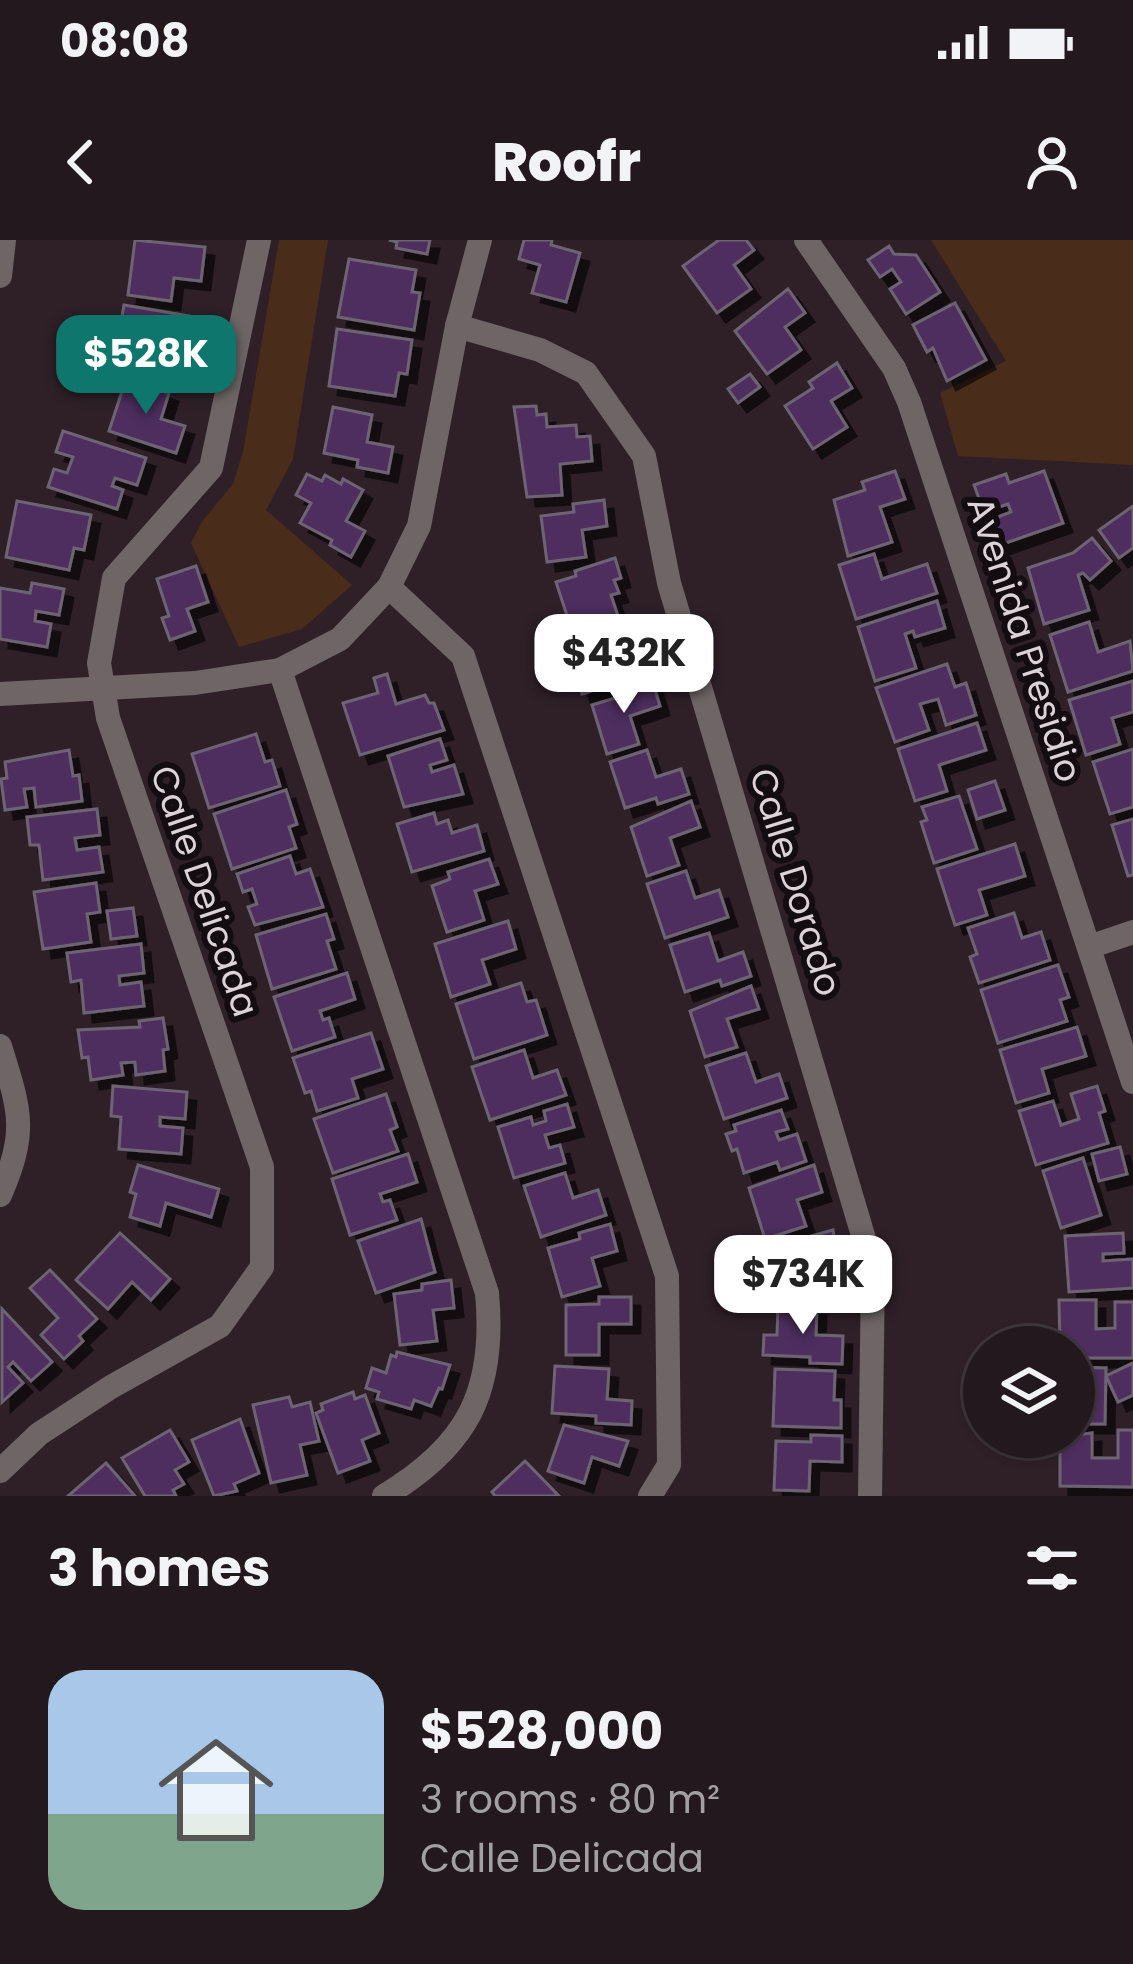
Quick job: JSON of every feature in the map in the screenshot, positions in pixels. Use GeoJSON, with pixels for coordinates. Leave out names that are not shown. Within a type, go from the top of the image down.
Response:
{"type":"FeatureCollection","features":[{"type":"Feature","properties":{"kind":"street"},"geometry":{"type":"LineString","coordinates":[[0,276],[4,240]]}},
{"type":"Feature","properties":{"kind":"street","name":"Calle Delicada"},"geometry":{"type":"LineString","coordinates":[[0,1472],[57,1422],[220,1326],[262,1268],[262,1167],[108,718],[99,663],[114,578],[211,468],[259,240]]}},
{"type":"Feature","properties":{"kind":"street"},"geometry":{"type":"LineString","coordinates":[[0,694],[104,691],[280,670],[340,639],[388,587],[419,526],[457,326],[480,240]]}},
{"type":"Feature","properties":{"kind":"street","name":"Avenida Presidio"},"geometry":{"type":"LineString","coordinates":[[806,240],[894,368],[909,402],[1133,1082]]}},
{"type":"Feature","properties":{"kind":"street","name":"Calle Dorado"},"geometry":{"type":"LineString","coordinates":[[457,326],[540,350],[586,373],[644,456],[669,583],[873,1269],[870,1496]]}},
{"type":"Feature","properties":{"kind":"street"},"geometry":{"type":"LineString","coordinates":[[388,587],[463,656],[667,1276],[669,1465],[650,1496]]}},
{"type":"Feature","properties":{"kind":"street"},"geometry":{"type":"LineString","coordinates":[[280,670],[488,1293],[491,1332],[486,1369],[465,1426],[428,1467],[384,1496]]}},
{"type":"Feature","properties":{"kind":"street"},"geometry":{"type":"LineString","coordinates":[[1088,946],[1133,932]]}},
{"type":"Feature","properties":{"kind":"street"},"geometry":{"type":"LineString","coordinates":[[0,1046],[15,1096],[20,1145],[0,1195]]}},
{"type":"Feature","properties":{"kind":"shaded area"},"geometry":{"type":"Polygon","coordinates":[[[279,240],[328,240],[293,459],[266,510],[352,585],[302,629],[239,647],[191,543],[233,484],[243,452],[279,240]]]}},
{"type":"Feature","properties":{"kind":"shaded area"},"geometry":{"type":"Polygon","coordinates":[[[931,240],[1133,240],[1133,465],[958,456],[940,393],[1006,361],[931,240]]]}},
{"type":"Feature","properties":{"kind":"building"},"geometry":{"type":"Polygon","coordinates":[[[135,240],[205,247],[201,281],[174,278],[171,301],[128,295],[135,240]]]}},
{"type":"Feature","properties":{"kind":"building"},"geometry":{"type":"Polygon","coordinates":[[[389,240],[430,240],[427,254],[396,248],[397,242],[389,240]]]}},
{"type":"Feature","properties":{"kind":"building"},"geometry":{"type":"Polygon","coordinates":[[[524,240],[552,240],[551,245],[580,253],[566,302],[532,293],[540,265],[519,259],[524,240]]]}},
{"type":"Feature","properties":{"kind":"building"},"geometry":{"type":"Polygon","coordinates":[[[719,240],[746,240],[754,250],[734,265],[751,289],[717,313],[683,266],[719,240]]]}},
{"type":"Feature","properties":{"kind":"building"},"geometry":{"type":"Polygon","coordinates":[[[889,246],[894,254],[916,255],[940,292],[906,314],[890,289],[901,282],[892,269],[880,277],[868,260],[889,246]]]}},
{"type":"Feature","properties":{"kind":"building"},"geometry":{"type":"Polygon","coordinates":[[[349,259],[416,270],[412,292],[420,293],[414,330],[338,317],[349,259]]]}},
{"type":"Feature","properties":{"kind":"building"},"geometry":{"type":"Polygon","coordinates":[[[788,289],[805,313],[785,327],[801,350],[767,374],[735,331],[788,289]]]}},
{"type":"Feature","properties":{"kind":"building"},"geometry":{"type":"Polygon","coordinates":[[[955,303],[986,360],[947,381],[933,348],[927,352],[913,325],[955,303]]]}},
{"type":"Feature","properties":{"kind":"building"},"geometry":{"type":"Polygon","coordinates":[[[124,305],[201,318],[196,347],[157,341],[157,369],[114,362],[124,305]]]}},
{"type":"Feature","properties":{"kind":"building"},"geometry":{"type":"Polygon","coordinates":[[[337,329],[412,340],[407,374],[399,373],[395,396],[329,386],[337,329]]]}},
{"type":"Feature","properties":{"kind":"building"},"geometry":{"type":"Polygon","coordinates":[[[837,363],[852,388],[831,401],[847,427],[813,449],[785,406],[813,388],[809,382],[837,363]]]}},
{"type":"Feature","properties":{"kind":"building"},"geometry":{"type":"Polygon","coordinates":[[[750,374],[760,387],[738,403],[728,389],[750,374]]]}},
{"type":"Feature","properties":{"kind":"building"},"geometry":{"type":"Polygon","coordinates":[[[126,379],[169,393],[161,419],[185,426],[176,453],[109,431],[126,379]]]}},
{"type":"Feature","properties":{"kind":"building"},"geometry":{"type":"Polygon","coordinates":[[[536,406],[537,415],[546,414],[547,427],[576,425],[577,437],[590,436],[592,461],[560,464],[562,495],[527,497],[514,407],[536,406]]]}},
{"type":"Feature","properties":{"kind":"building"},"geometry":{"type":"Polygon","coordinates":[[[333,407],[372,415],[367,442],[393,447],[388,473],[324,453],[333,407]]]}},
{"type":"Feature","properties":{"kind":"building"},"geometry":{"type":"Polygon","coordinates":[[[63,431],[146,458],[137,485],[115,478],[112,486],[123,490],[117,509],[48,487],[54,469],[67,473],[73,457],[56,452],[63,431]]]}},
{"type":"Feature","properties":{"kind":"building"},"geometry":{"type":"Polygon","coordinates":[[[895,471],[905,499],[880,507],[892,542],[848,556],[834,500],[865,490],[862,482],[895,471]]]}},
{"type":"Feature","properties":{"kind":"building"},"geometry":{"type":"Polygon","coordinates":[[[1044,471],[1063,523],[1000,545],[990,520],[1011,512],[1008,504],[984,512],[974,485],[1006,474],[1009,483],[1044,471]]]}},
{"type":"Feature","properties":{"kind":"building"},"geometry":{"type":"Polygon","coordinates":[[[307,474],[322,481],[325,475],[341,484],[343,479],[363,490],[346,521],[365,531],[351,557],[330,545],[332,540],[300,523],[311,503],[296,495],[307,474]]]}},
{"type":"Feature","properties":{"kind":"building"},"geometry":{"type":"Polygon","coordinates":[[[604,500],[607,526],[582,530],[586,557],[547,562],[541,516],[574,512],[573,504],[604,500]]]}},
{"type":"Feature","properties":{"kind":"building"},"geometry":{"type":"Polygon","coordinates":[[[17,501],[91,515],[84,550],[74,548],[69,570],[6,557],[17,501]]]}},
{"type":"Feature","properties":{"kind":"building"},"geometry":{"type":"Polygon","coordinates":[[[1133,506],[1133,548],[1119,558],[1099,530],[1133,506]]]}},
{"type":"Feature","properties":{"kind":"building"},"geometry":{"type":"Polygon","coordinates":[[[1092,538],[1111,561],[1090,580],[1083,573],[1078,575],[1089,610],[1044,624],[1028,568],[1073,553],[1092,538]]]}},
{"type":"Feature","properties":{"kind":"building"},"geometry":{"type":"Polygon","coordinates":[[[874,554],[882,579],[927,564],[937,593],[856,619],[839,565],[874,554]]]}},
{"type":"Feature","properties":{"kind":"building"},"geometry":{"type":"Polygon","coordinates":[[[615,558],[621,578],[614,580],[619,593],[611,595],[618,616],[572,631],[556,582],[615,558]]]}},
{"type":"Feature","properties":{"kind":"building"},"geometry":{"type":"Polygon","coordinates":[[[196,566],[208,602],[187,609],[195,631],[170,640],[162,618],[169,616],[157,579],[196,566]]]}},
{"type":"Feature","properties":{"kind":"building"},"geometry":{"type":"Polygon","coordinates":[[[32,583],[64,589],[59,615],[36,611],[35,621],[51,624],[47,647],[0,639],[0,588],[30,593],[32,583]]]}},
{"type":"Feature","properties":{"kind":"building"},"geometry":{"type":"Polygon","coordinates":[[[937,601],[945,628],[915,637],[913,631],[905,634],[916,668],[875,681],[858,627],[937,601]]]}},
{"type":"Feature","properties":{"kind":"building"},"geometry":{"type":"Polygon","coordinates":[[[1089,622],[1098,652],[1130,641],[1133,671],[1068,692],[1050,635],[1089,622]]]}},
{"type":"Feature","properties":{"kind":"building"},"geometry":{"type":"Polygon","coordinates":[[[605,627],[613,654],[637,646],[646,673],[582,694],[565,640],[605,627]]]}},
{"type":"Feature","properties":{"kind":"building"},"geometry":{"type":"Polygon","coordinates":[[[947,664],[955,687],[966,683],[976,715],[946,725],[938,699],[920,704],[929,730],[895,742],[876,688],[947,664]]]}},
{"type":"Feature","properties":{"kind":"building"},"geometry":{"type":"Polygon","coordinates":[[[387,674],[396,704],[425,695],[434,703],[444,730],[360,755],[343,703],[378,693],[374,678],[387,674]]]}},
{"type":"Feature","properties":{"kind":"building"},"geometry":{"type":"Polygon","coordinates":[[[652,680],[660,706],[630,716],[639,744],[607,754],[592,705],[652,680]]]}},
{"type":"Feature","properties":{"kind":"building"},"geometry":{"type":"Polygon","coordinates":[[[1133,681],[1133,712],[1112,718],[1120,744],[1086,755],[1069,700],[1133,681]]]}},
{"type":"Feature","properties":{"kind":"building"},"geometry":{"type":"Polygon","coordinates":[[[977,723],[986,750],[939,765],[947,791],[915,801],[898,749],[977,723]]]}},
{"type":"Feature","properties":{"kind":"building"},"geometry":{"type":"Polygon","coordinates":[[[256,734],[265,762],[272,760],[280,786],[209,808],[192,754],[256,734]]]}},
{"type":"Feature","properties":{"kind":"building"},"geometry":{"type":"Polygon","coordinates":[[[440,739],[447,760],[430,765],[432,772],[454,765],[463,794],[404,807],[388,756],[440,739]]]}},
{"type":"Feature","properties":{"kind":"building"},"geometry":{"type":"Polygon","coordinates":[[[1133,749],[1133,807],[1110,814],[1093,762],[1133,749]]]}},
{"type":"Feature","properties":{"kind":"building"},"geometry":{"type":"Polygon","coordinates":[[[69,750],[82,801],[36,807],[34,788],[24,789],[27,807],[5,810],[1,779],[7,778],[5,762],[69,750]]]}},
{"type":"Feature","properties":{"kind":"building"},"geometry":{"type":"Polygon","coordinates":[[[647,750],[656,777],[681,769],[689,794],[625,808],[610,762],[647,750]]]}},
{"type":"Feature","properties":{"kind":"building"},"geometry":{"type":"Polygon","coordinates":[[[995,781],[1005,810],[977,819],[968,790],[995,781]]]}},
{"type":"Feature","properties":{"kind":"building"},"geometry":{"type":"Polygon","coordinates":[[[286,790],[297,824],[289,827],[296,848],[232,869],[214,814],[286,790]]]}},
{"type":"Feature","properties":{"kind":"building"},"geometry":{"type":"Polygon","coordinates":[[[959,796],[977,849],[934,863],[921,822],[927,820],[922,807],[959,796]]]}},
{"type":"Feature","properties":{"kind":"building"},"geometry":{"type":"Polygon","coordinates":[[[691,801],[700,827],[670,838],[679,865],[647,876],[631,827],[691,801]]]}},
{"type":"Feature","properties":{"kind":"building"},"geometry":{"type":"Polygon","coordinates":[[[97,809],[100,835],[75,838],[77,850],[99,847],[103,872],[43,880],[39,845],[30,845],[27,817],[97,809]]]}},
{"type":"Feature","properties":{"kind":"building"},"geometry":{"type":"Polygon","coordinates":[[[434,813],[437,824],[448,820],[452,833],[477,825],[484,851],[412,872],[397,824],[434,813]]]}},
{"type":"Feature","properties":{"kind":"building"},"geometry":{"type":"Polygon","coordinates":[[[1133,819],[1133,875],[1128,876],[1112,825],[1133,819]]]}},
{"type":"Feature","properties":{"kind":"building"},"geometry":{"type":"Polygon","coordinates":[[[1015,844],[1025,876],[979,890],[987,915],[955,925],[937,869],[1015,844]]]}},
{"type":"Feature","properties":{"kind":"building"},"geometry":{"type":"Polygon","coordinates":[[[290,856],[296,874],[310,869],[323,907],[255,925],[248,907],[257,904],[252,889],[243,892],[237,874],[290,856]]]}},
{"type":"Feature","properties":{"kind":"building"},"geometry":{"type":"Polygon","coordinates":[[[489,859],[498,884],[475,891],[484,920],[447,932],[432,886],[450,879],[448,872],[489,859]]]}},
{"type":"Feature","properties":{"kind":"building"},"geometry":{"type":"Polygon","coordinates":[[[686,871],[695,898],[719,890],[728,917],[665,938],[647,884],[686,871]]]}},
{"type":"Feature","properties":{"kind":"building"},"geometry":{"type":"Polygon","coordinates":[[[96,883],[100,912],[87,914],[91,942],[43,949],[34,892],[96,883]]]}},
{"type":"Feature","properties":{"kind":"building"},"geometry":{"type":"Polygon","coordinates":[[[133,908],[137,936],[111,939],[107,911],[133,908]]]}},
{"type":"Feature","properties":{"kind":"building"},"geometry":{"type":"Polygon","coordinates":[[[1014,913],[1022,938],[1041,932],[1050,960],[979,983],[970,957],[977,954],[968,928],[1014,913]]]}},
{"type":"Feature","properties":{"kind":"building"},"geometry":{"type":"Polygon","coordinates":[[[326,914],[334,939],[327,941],[336,969],[272,989],[256,935],[326,914]]]}},
{"type":"Feature","properties":{"kind":"building"},"geometry":{"type":"Polygon","coordinates":[[[508,921],[516,949],[482,960],[490,984],[451,997],[435,944],[508,921]]]}},
{"type":"Feature","properties":{"kind":"building"},"geometry":{"type":"Polygon","coordinates":[[[709,933],[718,961],[743,952],[751,976],[685,992],[670,945],[709,933]]]}},
{"type":"Feature","properties":{"kind":"building"},"geometry":{"type":"Polygon","coordinates":[[[141,944],[144,973],[119,976],[120,985],[141,982],[144,1006],[84,1013],[81,980],[71,982],[67,953],[141,944]]]}},
{"type":"Feature","properties":{"kind":"building"},"geometry":{"type":"Polygon","coordinates":[[[1058,965],[1069,997],[1060,1000],[1067,1021],[998,1043],[981,990],[1058,965]]]}},
{"type":"Feature","properties":{"kind":"building"},"geometry":{"type":"Polygon","coordinates":[[[347,973],[355,999],[320,1011],[323,1020],[329,1018],[335,1037],[292,1051],[274,997],[347,973]]]}},
{"type":"Feature","properties":{"kind":"building"},"geometry":{"type":"Polygon","coordinates":[[[521,983],[527,1002],[536,1000],[547,1035],[474,1059],[456,1004],[521,983]]]}},
{"type":"Feature","properties":{"kind":"building"},"geometry":{"type":"Polygon","coordinates":[[[751,986],[759,1009],[727,1019],[737,1047],[705,1057],[690,1011],[751,986]]]}},
{"type":"Feature","properties":{"kind":"building"},"geometry":{"type":"Polygon","coordinates":[[[163,1018],[168,1049],[163,1050],[165,1071],[136,1075],[135,1062],[121,1063],[123,1075],[91,1080],[78,1030],[140,1027],[139,1021],[163,1018]]]}},
{"type":"Feature","properties":{"kind":"building"},"geometry":{"type":"Polygon","coordinates":[[[1077,1027],[1086,1056],[1042,1069],[1049,1093],[1016,1103],[1000,1050],[1077,1027]]]}},
{"type":"Feature","properties":{"kind":"building"},"geometry":{"type":"Polygon","coordinates":[[[371,1033],[383,1069],[352,1079],[358,1098],[317,1111],[293,1058],[371,1033]]]}},
{"type":"Feature","properties":{"kind":"building"},"geometry":{"type":"Polygon","coordinates":[[[524,1050],[533,1078],[557,1070],[566,1095],[490,1120],[472,1067],[524,1050]]]}},
{"type":"Feature","properties":{"kind":"building"},"geometry":{"type":"Polygon","coordinates":[[[746,1053],[756,1082],[779,1074],[787,1098],[724,1119],[706,1066],[746,1053]]]}},
{"type":"Feature","properties":{"kind":"building"},"geometry":{"type":"Polygon","coordinates":[[[113,1086],[187,1092],[185,1119],[160,1117],[160,1126],[183,1128],[181,1154],[119,1149],[121,1117],[111,1116],[113,1086]]]}},
{"type":"Feature","properties":{"kind":"building"},"geometry":{"type":"Polygon","coordinates":[[[1097,1086],[1108,1143],[1036,1165],[1019,1111],[1053,1101],[1061,1125],[1079,1119],[1071,1094],[1097,1086]]]}},
{"type":"Feature","properties":{"kind":"building"},"geometry":{"type":"Polygon","coordinates":[[[386,1094],[397,1127],[390,1130],[398,1151],[333,1173],[314,1119],[386,1094]]]}},
{"type":"Feature","properties":{"kind":"building"},"geometry":{"type":"Polygon","coordinates":[[[567,1104],[574,1127],[545,1135],[549,1148],[560,1145],[565,1163],[514,1178],[498,1127],[531,1117],[533,1125],[546,1121],[544,1111],[567,1104]]]}},
{"type":"Feature","properties":{"kind":"building"},"geometry":{"type":"Polygon","coordinates":[[[781,1110],[788,1129],[776,1132],[779,1140],[797,1134],[806,1161],[780,1170],[777,1162],[744,1173],[737,1149],[732,1151],[726,1134],[736,1131],[734,1125],[781,1110]]]}},
{"type":"Feature","properties":{"kind":"building"},"geometry":{"type":"Polygon","coordinates":[[[1120,1147],[1127,1174],[1099,1181],[1092,1154],[1120,1147]]]}},
{"type":"Feature","properties":{"kind":"building"},"geometry":{"type":"Polygon","coordinates":[[[408,1154],[417,1182],[380,1194],[383,1202],[390,1200],[397,1220],[350,1235],[332,1179],[408,1154]]]}},
{"type":"Feature","properties":{"kind":"building"},"geometry":{"type":"Polygon","coordinates":[[[1083,1158],[1101,1215],[1061,1228],[1043,1171],[1083,1158]]]}},
{"type":"Feature","properties":{"kind":"building"},"geometry":{"type":"Polygon","coordinates":[[[138,1165],[219,1189],[211,1217],[166,1203],[160,1226],[130,1217],[136,1194],[130,1192],[138,1165]]]}},
{"type":"Feature","properties":{"kind":"building"},"geometry":{"type":"Polygon","coordinates":[[[814,1165],[822,1192],[797,1200],[806,1226],[765,1239],[749,1188],[814,1165]]]}},
{"type":"Feature","properties":{"kind":"building"},"geometry":{"type":"Polygon","coordinates":[[[565,1173],[573,1198],[598,1190],[606,1215],[541,1237],[524,1186],[565,1173]]]}},
{"type":"Feature","properties":{"kind":"building"},"geometry":{"type":"Polygon","coordinates":[[[421,1219],[435,1272],[376,1293],[358,1241],[421,1219]]]}},
{"type":"Feature","properties":{"kind":"building"},"geometry":{"type":"Polygon","coordinates":[[[610,1224],[617,1251],[592,1258],[600,1286],[562,1297],[548,1248],[610,1224]]]}},
{"type":"Feature","properties":{"kind":"building"},"geometry":{"type":"Polygon","coordinates":[[[833,1230],[844,1289],[779,1298],[769,1248],[833,1230]]]}},
{"type":"Feature","properties":{"kind":"building"},"geometry":{"type":"Polygon","coordinates":[[[120,1233],[170,1279],[151,1300],[132,1282],[108,1309],[76,1280],[120,1233]]]}},
{"type":"Feature","properties":{"kind":"building"},"geometry":{"type":"Polygon","coordinates":[[[1123,1233],[1124,1253],[1103,1254],[1103,1261],[1133,1259],[1133,1288],[1069,1292],[1065,1236],[1123,1233]]]}},
{"type":"Feature","properties":{"kind":"building"},"geometry":{"type":"Polygon","coordinates":[[[50,1270],[97,1319],[64,1359],[41,1335],[58,1318],[30,1288],[50,1270]]]}},
{"type":"Feature","properties":{"kind":"building"},"geometry":{"type":"Polygon","coordinates":[[[451,1280],[454,1308],[433,1310],[437,1341],[400,1345],[394,1294],[451,1280]]]}},
{"type":"Feature","properties":{"kind":"building"},"geometry":{"type":"Polygon","coordinates":[[[599,1297],[631,1297],[631,1324],[599,1324],[599,1355],[566,1355],[566,1305],[599,1304],[599,1297]]]}},
{"type":"Feature","properties":{"kind":"building"},"geometry":{"type":"Polygon","coordinates":[[[1059,1300],[1096,1300],[1096,1329],[1115,1328],[1115,1302],[1133,1302],[1133,1358],[1095,1358],[1095,1326],[1060,1326],[1059,1300]]]}},
{"type":"Feature","properties":{"kind":"building"},"geometry":{"type":"Polygon","coordinates":[[[778,1305],[817,1307],[816,1335],[843,1336],[842,1364],[763,1355],[764,1335],[777,1335],[778,1305]]]}},
{"type":"Feature","properties":{"kind":"building"},"geometry":{"type":"Polygon","coordinates":[[[2,1309],[52,1362],[31,1381],[13,1362],[8,1367],[23,1383],[2,1402],[2,1309]]]}},
{"type":"Feature","properties":{"kind":"building"},"geometry":{"type":"Polygon","coordinates":[[[397,1352],[450,1365],[431,1406],[414,1400],[411,1409],[377,1399],[379,1392],[366,1388],[372,1368],[386,1373],[391,1355],[396,1357],[397,1352]]]}},
{"type":"Feature","properties":{"kind":"building"},"geometry":{"type":"Polygon","coordinates":[[[1133,1363],[1133,1395],[1118,1402],[1106,1376],[1133,1363]]]}},
{"type":"Feature","properties":{"kind":"building"},"geometry":{"type":"Polygon","coordinates":[[[555,1366],[609,1369],[607,1399],[632,1401],[631,1425],[596,1423],[596,1416],[552,1413],[555,1366]]]}},
{"type":"Feature","properties":{"kind":"building"},"geometry":{"type":"Polygon","coordinates":[[[1095,1368],[1106,1368],[1105,1424],[1095,1424],[1095,1368]]]}},
{"type":"Feature","properties":{"kind":"building"},"geometry":{"type":"Polygon","coordinates":[[[775,1369],[835,1371],[834,1400],[841,1400],[841,1428],[773,1426],[775,1369]]]}},
{"type":"Feature","properties":{"kind":"building"},"geometry":{"type":"Polygon","coordinates":[[[353,1392],[355,1399],[365,1395],[379,1433],[362,1440],[370,1461],[338,1473],[316,1413],[323,1410],[321,1404],[353,1392]]]}},
{"type":"Feature","properties":{"kind":"building"},"geometry":{"type":"Polygon","coordinates":[[[289,1397],[292,1407],[310,1402],[319,1441],[300,1445],[307,1475],[271,1483],[253,1405],[289,1397]]]}},
{"type":"Feature","properties":{"kind":"building"},"geometry":{"type":"Polygon","coordinates":[[[240,1419],[259,1473],[234,1484],[237,1491],[214,1496],[192,1440],[240,1419]]]}},
{"type":"Feature","properties":{"kind":"building"},"geometry":{"type":"Polygon","coordinates":[[[564,1425],[628,1441],[619,1466],[592,1457],[584,1483],[548,1471],[564,1425]]]}},
{"type":"Feature","properties":{"kind":"building"},"geometry":{"type":"Polygon","coordinates":[[[170,1430],[189,1462],[175,1470],[184,1484],[173,1490],[176,1496],[145,1496],[122,1458],[170,1430]]]}},
{"type":"Feature","properties":{"kind":"building"},"geometry":{"type":"Polygon","coordinates":[[[1118,1430],[1133,1430],[1133,1487],[1060,1486],[1060,1458],[1118,1458],[1118,1430]]]}},
{"type":"Feature","properties":{"kind":"building"},"geometry":{"type":"Polygon","coordinates":[[[811,1435],[842,1436],[842,1462],[810,1461],[809,1491],[774,1490],[776,1441],[811,1442],[811,1435]]]}},
{"type":"Feature","properties":{"kind":"building"},"geometry":{"type":"Polygon","coordinates":[[[525,1461],[559,1496],[495,1496],[492,1492],[525,1461]]]}},
{"type":"Feature","properties":{"kind":"building"},"geometry":{"type":"Polygon","coordinates":[[[106,1463],[135,1496],[68,1496],[106,1463]]]}}]}
